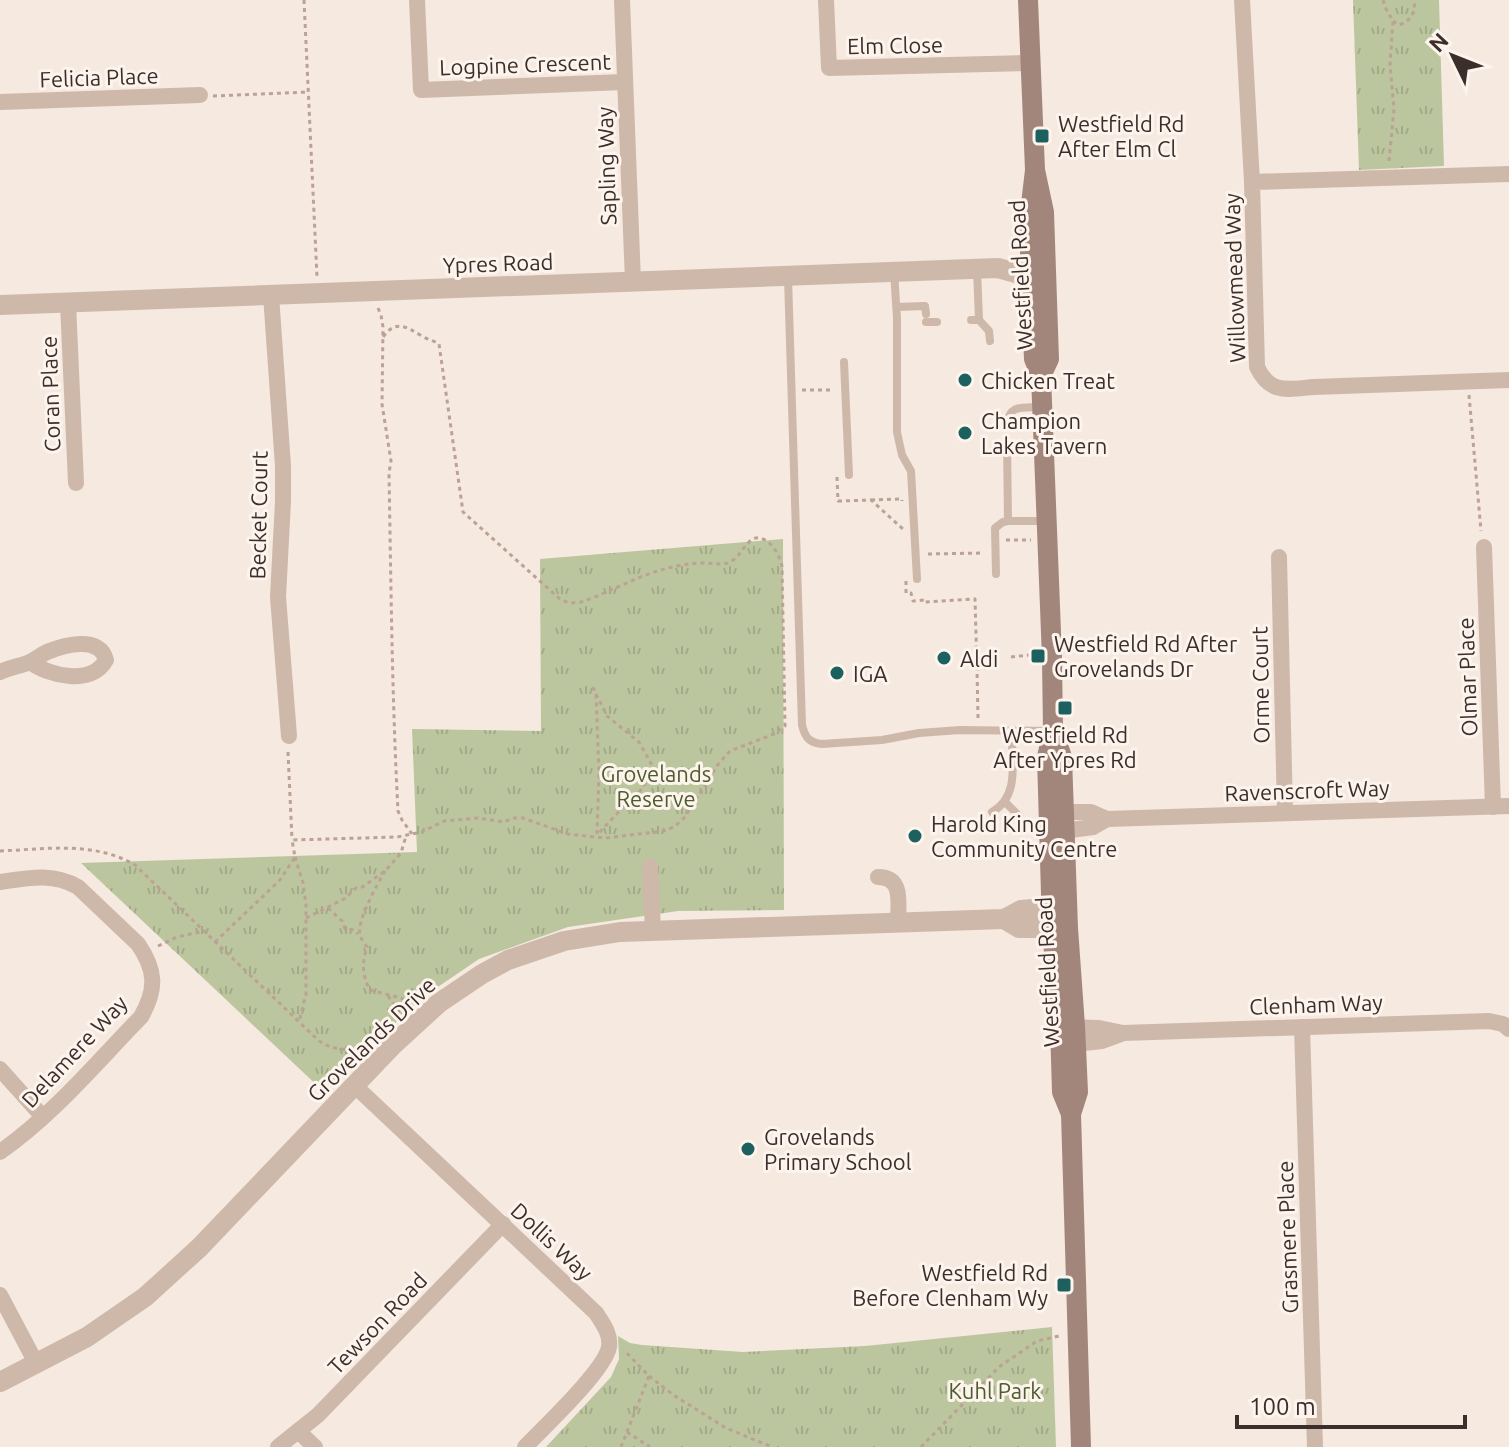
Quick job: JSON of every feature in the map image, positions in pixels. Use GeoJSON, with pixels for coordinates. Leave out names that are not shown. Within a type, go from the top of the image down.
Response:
{"type":"FeatureCollection","features":[{"type":"Feature","properties":{"kind":"main road","name":"Westfield Road"},"geometry":{"type":"LineString","coordinates":[[1028,0],[1035,170],[1044,212],[1037,256],[1049,359],[1041,376],[1041,407],[1053,731],[1062,757],[1057,822],[1060,928],[1068,1036],[1078,1092],[1071,1114],[1081,1447]]}},
{"type":"Feature","properties":{"kind":"street","name":"Logpine Crescent"},"geometry":{"type":"LineString","coordinates":[[417,0],[421,90],[624,82]]}},
{"type":"Feature","properties":{"kind":"street","name":"Sapling Way"},"geometry":{"type":"LineString","coordinates":[[622,0],[633,282]]}},
{"type":"Feature","properties":{"kind":"street","name":"Elm Close"},"geometry":{"type":"LineString","coordinates":[[826,0],[829,68],[1030,63]]}},
{"type":"Feature","properties":{"kind":"street"},"geometry":{"type":"LineString","coordinates":[[1242,0],[1252,182]]}},
{"type":"Feature","properties":{"kind":"street","name":"Felicia Place"},"geometry":{"type":"LineString","coordinates":[[0,102],[200,95]]}},
{"type":"Feature","properties":{"kind":"street","name":"Willowmead Way"},"geometry":{"type":"LineString","coordinates":[[1509,174],[1252,182],[1256,360],[1265,381],[1285,390],[1509,380]]}},
{"type":"Feature","properties":{"kind":"street","name":"Ypres Road"},"geometry":{"type":"LineString","coordinates":[[0,305],[977,269],[998,268],[1037,256]]}},
{"type":"Feature","properties":{"kind":"street","name":"Ypres Road"},"geometry":{"type":"LineString","coordinates":[[998,268],[1038,277]]}},
{"type":"Feature","properties":{"kind":"street","name":"Becket Court"},"geometry":{"type":"LineString","coordinates":[[271,295],[283,466],[278,597],[289,736]]}},
{"type":"Feature","properties":{"kind":"street","name":"Coran Place"},"geometry":{"type":"LineString","coordinates":[[68,303],[76,483]]}},
{"type":"Feature","properties":{"kind":"street","name":"Olmar Place"},"geometry":{"type":"LineString","coordinates":[[1484,547],[1501,806]]}},
{"type":"Feature","properties":{"kind":"street","name":"Orme Court"},"geometry":{"type":"LineString","coordinates":[[1279,557],[1285,812]]}},
{"type":"Feature","properties":{"kind":"street"},"geometry":{"type":"LineString","coordinates":[[0,672],[30,662]]}},
{"type":"Feature","properties":{"kind":"street","name":"Ravenscroft Way"},"geometry":{"type":"LineString","coordinates":[[1057,822],[1091,812],[1107,819],[1501,806]]}},
{"type":"Feature","properties":{"kind":"street"},"geometry":{"type":"LineString","coordinates":[[650,867],[653,930]]}},
{"type":"Feature","properties":{"kind":"street"},"geometry":{"type":"LineString","coordinates":[[0,882],[36,876],[68,881],[123,928],[147,960]]}},
{"type":"Feature","properties":{"kind":"street"},"geometry":{"type":"LineString","coordinates":[[878,877],[885,877],[895,884],[898,922]]}},
{"type":"Feature","properties":{"kind":"street","name":"Grovelands Drive"},"geometry":{"type":"LineString","coordinates":[[0,1382],[87,1337],[145,1297],[199,1248],[401,1037],[439,1003],[508,960],[535,949],[620,932],[1004,919],[1021,910],[1060,906]]}},
{"type":"Feature","properties":{"kind":"street","name":"Grovelands Drive"},"geometry":{"type":"LineString","coordinates":[[1004,919],[1019,928],[1060,928]]}},
{"type":"Feature","properties":{"kind":"street","name":"Delamere Way"},"geometry":{"type":"LineString","coordinates":[[0,1152],[43,1117],[141,1017],[152,991],[153,977],[147,960]]}},
{"type":"Feature","properties":{"kind":"street","name":"Clenham Way"},"geometry":{"type":"LineString","coordinates":[[1068,1036],[1099,1028],[1123,1033],[1489,1021],[1503,1024],[1509,1029]]}},
{"type":"Feature","properties":{"kind":"street","name":"Grasmere Place"},"geometry":{"type":"LineString","coordinates":[[1302,1027],[1315,1447]]}},
{"type":"Feature","properties":{"kind":"street"},"geometry":{"type":"LineString","coordinates":[[0,1069],[43,1117]]}},
{"type":"Feature","properties":{"kind":"street","name":"Dollis Way"},"geometry":{"type":"LineString","coordinates":[[354,1085],[596,1313],[608,1331],[609,1347],[601,1367],[525,1447]]}},
{"type":"Feature","properties":{"kind":"street","name":"Tewson Road"},"geometry":{"type":"LineString","coordinates":[[278,1447],[318,1415],[503,1224]]}},
{"type":"Feature","properties":{"kind":"street"},"geometry":{"type":"LineString","coordinates":[[0,1295],[36,1363]]}},
{"type":"Feature","properties":{"kind":"street"},"geometry":{"type":"LineString","coordinates":[[298,1431],[315,1447]]}},
{"type":"Feature","properties":{"kind":"lane"},"geometry":{"type":"LineString","coordinates":[[977,269],[975,320],[989,331],[990,341]]}},
{"type":"Feature","properties":{"kind":"lane"},"geometry":{"type":"LineString","coordinates":[[894,272],[897,432],[902,455],[911,471],[917,579]]}},
{"type":"Feature","properties":{"kind":"lane"},"geometry":{"type":"LineString","coordinates":[[788,277],[802,725],[805,736],[812,743],[822,744],[960,730],[1053,731]]}},
{"type":"Feature","properties":{"kind":"lane"},"geometry":{"type":"LineString","coordinates":[[897,307],[925,306],[926,318],[937,322]]}},
{"type":"Feature","properties":{"kind":"lane"},"geometry":{"type":"LineString","coordinates":[[844,362],[849,475]]}},
{"type":"Feature","properties":{"kind":"lane"},"geometry":{"type":"LineString","coordinates":[[1007,425],[1012,410],[1041,407]]}},
{"type":"Feature","properties":{"kind":"lane"},"geometry":{"type":"LineString","coordinates":[[1007,442],[1008,521]]}},
{"type":"Feature","properties":{"kind":"lane"},"geometry":{"type":"LineString","coordinates":[[996,574],[995,528],[1008,521],[1045,521]]}},
{"type":"Feature","properties":{"kind":"lane"},"geometry":{"type":"LineString","coordinates":[[992,812],[1005,802],[1012,784],[1012,732]]}},
{"type":"Feature","properties":{"kind":"lane"},"geometry":{"type":"LineString","coordinates":[[1005,802],[1019,816]]}},
{"type":"Feature","properties":{"kind":"path"},"geometry":{"type":"LineString","coordinates":[[304,0],[317,281]]}},
{"type":"Feature","properties":{"kind":"path"},"geometry":{"type":"LineString","coordinates":[[1383,0],[1393,21],[1390,65],[1394,109],[1388,169]]}},
{"type":"Feature","properties":{"kind":"path"},"geometry":{"type":"LineString","coordinates":[[1393,21],[1399,25],[1406,23],[1414,13],[1414,0]]}},
{"type":"Feature","properties":{"kind":"path"},"geometry":{"type":"LineString","coordinates":[[200,95],[309,92]]}},
{"type":"Feature","properties":{"kind":"path"},"geometry":{"type":"LineString","coordinates":[[375,302],[381,315],[382,404],[391,461],[389,566],[398,811],[412,834]]}},
{"type":"Feature","properties":{"kind":"path"},"geometry":{"type":"LineString","coordinates":[[292,840],[406,836],[444,821],[478,818],[504,822],[523,818],[568,834],[605,838],[664,831],[684,818],[724,756],[785,726],[781,559],[770,544],[756,538],[731,562],[661,569],[581,602],[561,600],[463,512],[439,344],[404,327],[396,326],[383,337]]}},
{"type":"Feature","properties":{"kind":"path"},"geometry":{"type":"LineString","coordinates":[[1467,381],[1484,547]]}},
{"type":"Feature","properties":{"kind":"path"},"geometry":{"type":"LineString","coordinates":[[800,390],[832,387]]}},
{"type":"Feature","properties":{"kind":"path"},"geometry":{"type":"LineString","coordinates":[[837,469],[838,501],[890,497],[902,499],[902,510]]}},
{"type":"Feature","properties":{"kind":"path"},"geometry":{"type":"LineString","coordinates":[[871,500],[904,529]]}},
{"type":"Feature","properties":{"kind":"path"},"geometry":{"type":"LineString","coordinates":[[903,520],[904,542]]}},
{"type":"Feature","properties":{"kind":"path"},"geometry":{"type":"LineString","coordinates":[[1005,540],[1031,540]]}},
{"type":"Feature","properties":{"kind":"path"},"geometry":{"type":"LineString","coordinates":[[923,555],[984,553]]}},
{"type":"Feature","properties":{"kind":"path"},"geometry":{"type":"LineString","coordinates":[[906,580],[906,593],[911,593],[913,601],[975,599],[978,718]]}},
{"type":"Feature","properties":{"kind":"path"},"geometry":{"type":"LineString","coordinates":[[1011,657],[1029,655]]}},
{"type":"Feature","properties":{"kind":"path"},"geometry":{"type":"LineString","coordinates":[[977,669],[992,668]]}},
{"type":"Feature","properties":{"kind":"path"},"geometry":{"type":"LineString","coordinates":[[593,687],[607,716],[639,742],[653,767],[638,794],[597,836]]}},
{"type":"Feature","properties":{"kind":"path"},"geometry":{"type":"LineString","coordinates":[[596,694],[599,773],[597,836]]}},
{"type":"Feature","properties":{"kind":"path"},"geometry":{"type":"LineString","coordinates":[[289,736],[292,840],[305,895],[306,918],[306,994],[299,1022]]}},
{"type":"Feature","properties":{"kind":"path"},"geometry":{"type":"LineString","coordinates":[[306,918],[328,908],[385,871],[401,853],[406,836]]}},
{"type":"Feature","properties":{"kind":"path"},"geometry":{"type":"LineString","coordinates":[[0,851],[77,848],[105,851],[126,859],[327,1047],[369,1054]]}},
{"type":"Feature","properties":{"kind":"path"},"geometry":{"type":"LineString","coordinates":[[215,942],[280,880],[295,857]]}},
{"type":"Feature","properties":{"kind":"path"},"geometry":{"type":"LineString","coordinates":[[360,935],[362,919],[385,871]]}},
{"type":"Feature","properties":{"kind":"path"},"geometry":{"type":"LineString","coordinates":[[328,908],[342,921],[345,929],[360,935],[367,947],[363,968],[370,990],[406,1001],[412,1011]]}},
{"type":"Feature","properties":{"kind":"path"},"geometry":{"type":"LineString","coordinates":[[147,960],[163,942],[204,931]]}},
{"type":"Feature","properties":{"kind":"path"},"geometry":{"type":"LineString","coordinates":[[388,996],[396,1007],[395,1013],[400,1022]]}},
{"type":"Feature","properties":{"kind":"path"},"geometry":{"type":"LineString","coordinates":[[921,1447],[999,1367],[1037,1341],[1063,1336]]}},
{"type":"Feature","properties":{"kind":"path"},"geometry":{"type":"LineString","coordinates":[[616,1346],[675,1396],[726,1428],[772,1447]]}},
{"type":"Feature","properties":{"kind":"path"},"geometry":{"type":"LineString","coordinates":[[621,1447],[649,1376]]}},
{"type":"Feature","properties":{"kind":"path"},"geometry":{"type":"LineString","coordinates":[[627,1432],[650,1447]]}},
{"type":"Feature","properties":{"kind":"green space"},"geometry":{"type":"Polygon","coordinates":[[[1353,0],[1439,0],[1444,166],[1359,170],[1353,0]]]}},
{"type":"Feature","properties":{"kind":"green space","name":"Grovelands Reserve"},"geometry":{"type":"Polygon","coordinates":[[[783,539],[784,910],[678,911],[568,927],[479,959],[423,997],[323,1091],[81,863],[417,852],[412,729],[541,731],[540,559],[783,539]]]}},
{"type":"Feature","properties":{"kind":"green space","name":"Kuhl Park"},"geometry":{"type":"Polygon","coordinates":[[[1052,1327],[1056,1447],[546,1447],[611,1377],[619,1359],[618,1336],[642,1345],[743,1352],[865,1346],[1052,1327]]]}},
{"type":"Feature","properties":{"kind":"place","name":"Westfield Rd After Elm Cl"},"geometry":{"type":"Point","coordinates":[1042,136]}},
{"type":"Feature","properties":{"kind":"place","name":"Chicken Treat"},"geometry":{"type":"Point","coordinates":[965,380]}},
{"type":"Feature","properties":{"kind":"place","name":"Champion Lakes Tavern"},"geometry":{"type":"Point","coordinates":[965,433]}},
{"type":"Feature","properties":{"kind":"place","name":"Westfield Rd After Grovelands Dr"},"geometry":{"type":"Point","coordinates":[1038,656]}},
{"type":"Feature","properties":{"kind":"place","name":"Aldi"},"geometry":{"type":"Point","coordinates":[944,658]}},
{"type":"Feature","properties":{"kind":"place","name":"IGA"},"geometry":{"type":"Point","coordinates":[837,673]}},
{"type":"Feature","properties":{"kind":"place","name":"Westfield Rd After Ypres Rd"},"geometry":{"type":"Point","coordinates":[1065,708]}},
{"type":"Feature","properties":{"kind":"place","name":"Harold King Community Centre"},"geometry":{"type":"Point","coordinates":[915,836]}},
{"type":"Feature","properties":{"kind":"place","name":"Grovelands Primary School"},"geometry":{"type":"Point","coordinates":[748,1149]}},
{"type":"Feature","properties":{"kind":"place","name":"Westfield Rd Before Clenham Wy"},"geometry":{"type":"Point","coordinates":[1064,1285]}}]}
